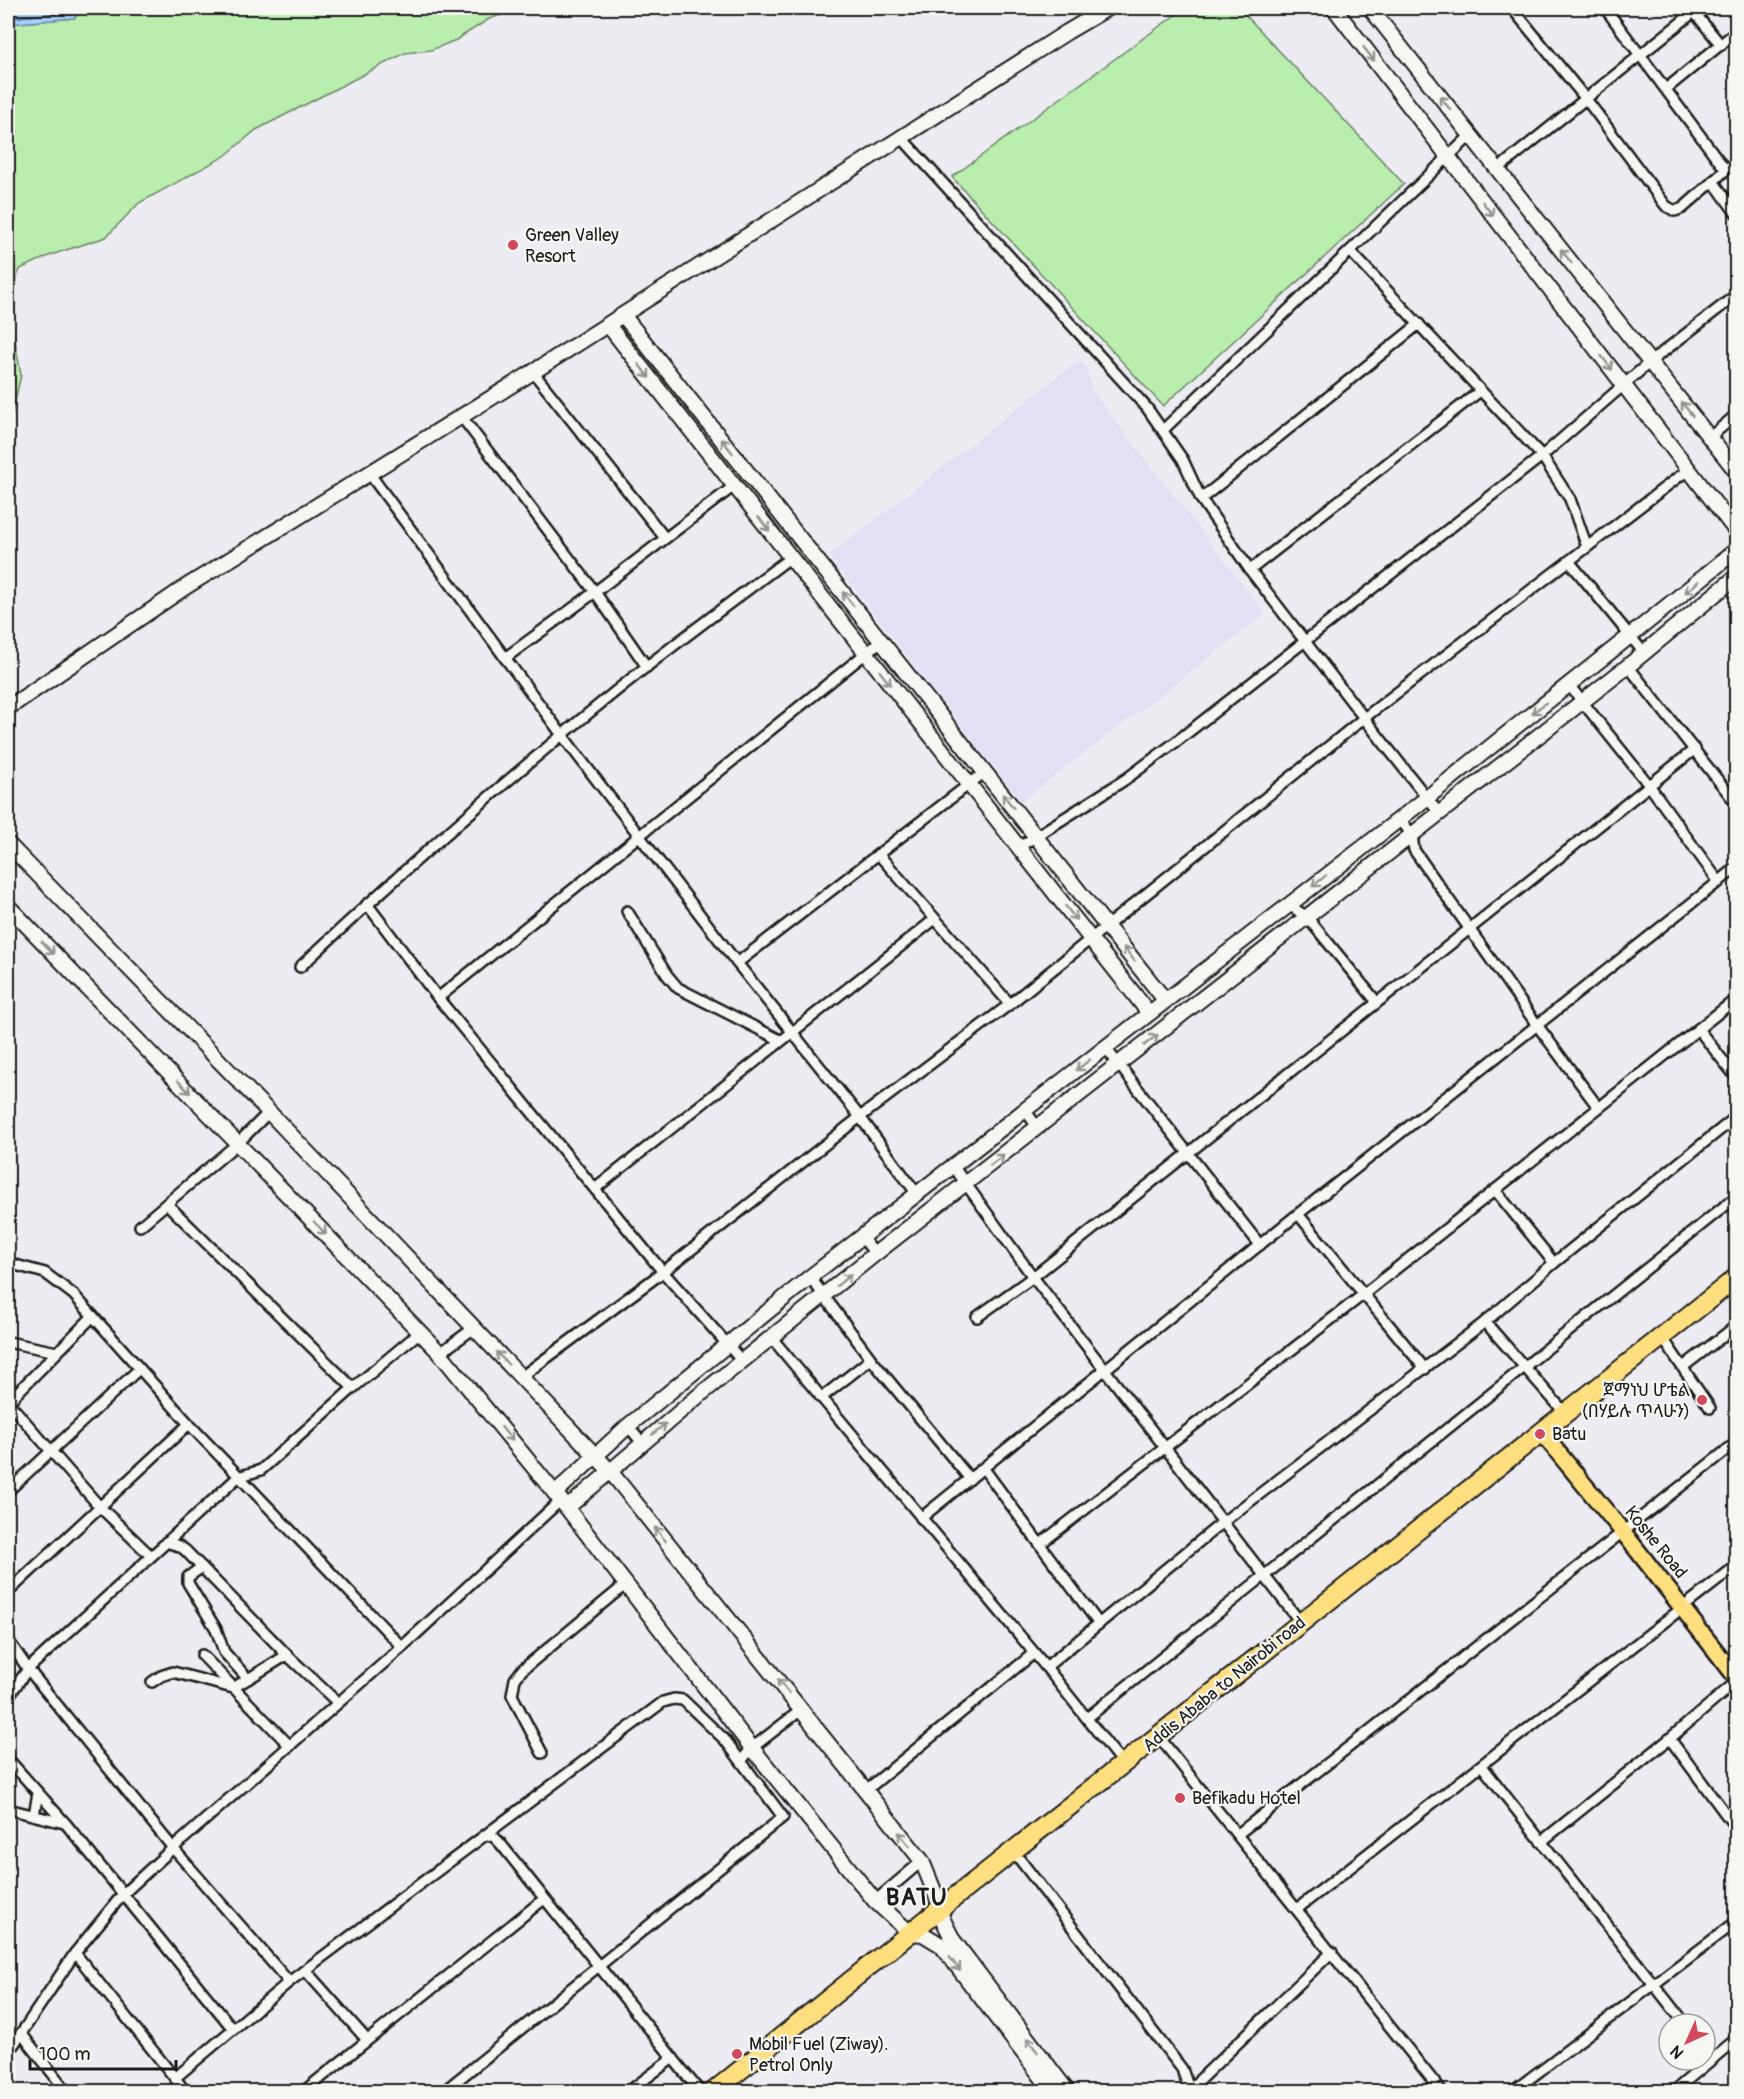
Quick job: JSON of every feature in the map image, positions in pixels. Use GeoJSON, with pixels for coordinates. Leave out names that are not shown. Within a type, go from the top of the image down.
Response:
{"type":"FeatureCollection","features":[{"type":"Feature","properties":{"kind":"highway","name":"Addis Ababa to Nairobi road"},"geometry":{"type":"LineString","coordinates":[[713,2091],[1737,1278]]}},
{"type":"Feature","properties":{"kind":"main road","name":"Koshe Road"},"geometry":{"type":"LineString","coordinates":[[1542,1433],[1623,1532],[1737,1679]]}},
{"type":"Feature","properties":{"kind":"street"},"geometry":{"type":"LineString","coordinates":[[8,708],[187,586],[608,325],[901,137],[1108,8]]}},
{"type":"Feature","properties":{"kind":"street"},"geometry":{"type":"LineString","coordinates":[[1334,8],[1737,531]]}},
{"type":"Feature","properties":{"kind":"street"},"geometry":{"type":"LineString","coordinates":[[1370,8],[1737,471]]}},
{"type":"Feature","properties":{"kind":"street"},"geometry":{"type":"LineString","coordinates":[[1512,8],[1586,99],[1666,206],[1675,211],[1683,208],[1725,169],[1737,161]]}},
{"type":"Feature","properties":{"kind":"street"},"geometry":{"type":"LineString","coordinates":[[1605,8],[1725,169]]}},
{"type":"Feature","properties":{"kind":"street"},"geometry":{"type":"LineString","coordinates":[[1498,169],[1697,10],[1721,45]]}},
{"type":"Feature","properties":{"kind":"street"},"geometry":{"type":"LineString","coordinates":[[1666,88],[1737,32]]}},
{"type":"Feature","properties":{"kind":"street"},"geometry":{"type":"LineString","coordinates":[[1163,430],[1471,135]]}},
{"type":"Feature","properties":{"kind":"street"},"geometry":{"type":"LineString","coordinates":[[901,137],[1147,408],[1183,460],[1201,500],[1250,570],[1439,813]]}},
{"type":"Feature","properties":{"kind":"street"},"geometry":{"type":"LineString","coordinates":[[1713,181],[1737,213]]}},
{"type":"Feature","properties":{"kind":"street"},"geometry":{"type":"LineString","coordinates":[[1350,251],[1542,456],[1570,500],[1587,547]]}},
{"type":"Feature","properties":{"kind":"street"},"geometry":{"type":"LineString","coordinates":[[1019,847],[1036,838],[1153,759],[1542,456],[1650,362],[1737,295]]}},
{"type":"Feature","properties":{"kind":"street"},"geometry":{"type":"LineString","coordinates":[[623,315],[1165,1000]]}},
{"type":"Feature","properties":{"kind":"street"},"geometry":{"type":"LineString","coordinates":[[1201,500],[1419,324]]}},
{"type":"Feature","properties":{"kind":"street"},"geometry":{"type":"LineString","coordinates":[[608,325],[1149,1013]]}},
{"type":"Feature","properties":{"kind":"street"},"geometry":{"type":"LineString","coordinates":[[533,372],[665,538]]}},
{"type":"Feature","properties":{"kind":"street"},"geometry":{"type":"LineString","coordinates":[[1250,570],[1480,390]]}},
{"type":"Feature","properties":{"kind":"street"},"geometry":{"type":"LineString","coordinates":[[1710,437],[1737,415]]}},
{"type":"Feature","properties":{"kind":"street"},"geometry":{"type":"LineString","coordinates":[[460,416],[595,592],[647,667]]}},
{"type":"Feature","properties":{"kind":"street"},"geometry":{"type":"LineString","coordinates":[[521,1377],[663,1272],[860,1117],[1010,1004],[1364,718],[1689,469]]}},
{"type":"Feature","properties":{"kind":"street"},"geometry":{"type":"LineString","coordinates":[[369,473],[562,735],[737,963],[860,1117],[917,1194]]}},
{"type":"Feature","properties":{"kind":"street"},"geometry":{"type":"LineString","coordinates":[[505,658],[734,486]]}},
{"type":"Feature","properties":{"kind":"street"},"geometry":{"type":"LineString","coordinates":[[8,2053],[75,1953],[123,1894],[402,1647],[561,1500],[596,1455],[628,1426],[810,1277],[1386,830],[1631,637],[1737,550]]}},
{"type":"Feature","properties":{"kind":"street"},"geometry":{"type":"LineString","coordinates":[[300,967],[367,904],[562,735],[790,557]]}},
{"type":"Feature","properties":{"kind":"street"},"geometry":{"type":"LineString","coordinates":[[1569,561],[1644,653]]}},
{"type":"Feature","properties":{"kind":"street"},"geometry":{"type":"LineString","coordinates":[[561,1500],[610,1471],[696,1398],[875,1254],[1231,978],[1628,666],[1737,577]]}},
{"type":"Feature","properties":{"kind":"street"},"geometry":{"type":"LineString","coordinates":[[1674,602],[1688,617]]}},
{"type":"Feature","properties":{"kind":"street"},"geometry":{"type":"LineString","coordinates":[[438,998],[881,641]]}},
{"type":"Feature","properties":{"kind":"street"},"geometry":{"type":"LineString","coordinates":[[1628,666],[1737,804]]}},
{"type":"Feature","properties":{"kind":"street"},"geometry":{"type":"LineString","coordinates":[[1569,685],[1649,785],[1719,882]]}},
{"type":"Feature","properties":{"kind":"street"},"geometry":{"type":"LineString","coordinates":[[1500,738],[1513,755]]}},
{"type":"Feature","properties":{"kind":"street"},"geometry":{"type":"LineString","coordinates":[[978,1317],[1033,1277],[1376,1001],[1469,930],[1695,749]]}},
{"type":"Feature","properties":{"kind":"street"},"geometry":{"type":"LineString","coordinates":[[737,963],[985,772]]}},
{"type":"Feature","properties":{"kind":"street"},"geometry":{"type":"LineString","coordinates":[[1400,819],[1412,835],[1414,850],[1537,1025],[1598,1107]]}},
{"type":"Feature","properties":{"kind":"street"},"geometry":{"type":"LineString","coordinates":[[1386,830],[1399,845],[1414,850]]}},
{"type":"Feature","properties":{"kind":"street"},"geometry":{"type":"LineString","coordinates":[[8,844],[268,1112],[610,1471],[922,1861],[942,1908],[942,1918],[953,1940],[1068,2091]]}},
{"type":"Feature","properties":{"kind":"street"},"geometry":{"type":"LineString","coordinates":[[879,855],[1010,1004]]}},
{"type":"Feature","properties":{"kind":"street"},"geometry":{"type":"LineString","coordinates":[[1346,859],[1358,876]]}},
{"type":"Feature","properties":{"kind":"street"},"geometry":{"type":"LineString","coordinates":[[921,1518],[1260,1245],[1737,868]]}},
{"type":"Feature","properties":{"kind":"street"},"geometry":{"type":"LineString","coordinates":[[1047,884],[1063,871]]}},
{"type":"Feature","properties":{"kind":"street"},"geometry":{"type":"LineString","coordinates":[[367,904],[438,998],[663,1272],[742,1361]]}},
{"type":"Feature","properties":{"kind":"street"},"geometry":{"type":"LineString","coordinates":[[1289,905],[1307,917],[1376,1001]]}},
{"type":"Feature","properties":{"kind":"street"},"geometry":{"type":"LineString","coordinates":[[8,906],[440,1353],[561,1500],[752,1748],[875,1901],[910,1933],[923,1934],[940,1945],[1053,2091]]}},
{"type":"Feature","properties":{"kind":"street"},"geometry":{"type":"LineString","coordinates":[[627,912],[667,975],[678,988],[780,1040]]}},
{"type":"Feature","properties":{"kind":"street"},"geometry":{"type":"LineString","coordinates":[[596,1188],[934,919]]}},
{"type":"Feature","properties":{"kind":"street"},"geometry":{"type":"LineString","coordinates":[[1218,960],[1231,978]]}},
{"type":"Feature","properties":{"kind":"street"},"geometry":{"type":"LineString","coordinates":[[1040,1544],[1364,1294],[1737,999]]}},
{"type":"Feature","properties":{"kind":"street"},"geometry":{"type":"LineString","coordinates":[[1698,1029],[1737,1077]]}},
{"type":"Feature","properties":{"kind":"street"},"geometry":{"type":"LineString","coordinates":[[1106,1047],[1260,1245]]}},
{"type":"Feature","properties":{"kind":"street"},"geometry":{"type":"LineString","coordinates":[[1025,1110],[1038,1128]]}},
{"type":"Feature","properties":{"kind":"street"},"geometry":{"type":"LineString","coordinates":[[140,1226],[238,1143],[268,1112]]}},
{"type":"Feature","properties":{"kind":"street"},"geometry":{"type":"LineString","coordinates":[[1046,1667],[1223,1522],[1485,1322],[1554,1263],[1737,1117]]}},
{"type":"Feature","properties":{"kind":"street"},"geometry":{"type":"LineString","coordinates":[[953,1167],[1033,1277],[1301,1623]]}},
{"type":"Feature","properties":{"kind":"street"},"geometry":{"type":"LineString","coordinates":[[933,1182],[946,1199]]}},
{"type":"Feature","properties":{"kind":"street"},"geometry":{"type":"LineString","coordinates":[[1495,1190],[1554,1263]]}},
{"type":"Feature","properties":{"kind":"street"},"geometry":{"type":"LineString","coordinates":[[1087,1718],[1737,1197]]}},
{"type":"Feature","properties":{"kind":"street"},"geometry":{"type":"LineString","coordinates":[[167,1204],[353,1388]]}},
{"type":"Feature","properties":{"kind":"street"},"geometry":{"type":"LineString","coordinates":[[1299,1214],[1425,1369]]}},
{"type":"Feature","properties":{"kind":"street"},"geometry":{"type":"LineString","coordinates":[[862,1237],[875,1254]]}},
{"type":"Feature","properties":{"kind":"street"},"geometry":{"type":"LineString","coordinates":[[8,1263],[36,1270],[57,1280],[74,1295],[238,1477],[402,1647]]}},
{"type":"Feature","properties":{"kind":"street"},"geometry":{"type":"LineString","coordinates":[[810,1277],[871,1359],[970,1479]]}},
{"type":"Feature","properties":{"kind":"street"},"geometry":{"type":"LineString","coordinates":[[93,1316],[8,1402],[100,1507],[151,1556]]}},
{"type":"Feature","properties":{"kind":"street"},"geometry":{"type":"LineString","coordinates":[[1485,1322],[1566,1414]]}},
{"type":"Feature","properties":{"kind":"street"},"geometry":{"type":"LineString","coordinates":[[1683,1367],[1737,1326]]}},
{"type":"Feature","properties":{"kind":"street"},"geometry":{"type":"LineString","coordinates":[[440,1353],[474,1328]]}},
{"type":"Feature","properties":{"kind":"street"},"geometry":{"type":"LineString","coordinates":[[8,1697],[28,1669],[238,1477],[261,1470],[420,1332]]}},
{"type":"Feature","properties":{"kind":"street"},"geometry":{"type":"LineString","coordinates":[[771,1337],[1046,1667],[1123,1764]]}},
{"type":"Feature","properties":{"kind":"street"},"geometry":{"type":"LineString","coordinates":[[1662,1337],[1710,1408]]}},
{"type":"Feature","properties":{"kind":"street"},"geometry":{"type":"LineString","coordinates":[[8,1342],[57,1352]]}},
{"type":"Feature","properties":{"kind":"street"},"geometry":{"type":"LineString","coordinates":[[821,1398],[871,1359]]}},
{"type":"Feature","properties":{"kind":"street"},"geometry":{"type":"LineString","coordinates":[[8,1491],[139,1369]]}},
{"type":"Feature","properties":{"kind":"street"},"geometry":{"type":"LineString","coordinates":[[682,1381],[696,1398]]}},
{"type":"Feature","properties":{"kind":"street"},"geometry":{"type":"LineString","coordinates":[[8,1592],[189,1424]]}},
{"type":"Feature","properties":{"kind":"street"},"geometry":{"type":"LineString","coordinates":[[628,1426],[642,1443]]}},
{"type":"Feature","properties":{"kind":"street"},"geometry":{"type":"LineString","coordinates":[[1238,1834],[1737,1443]]}},
{"type":"Feature","properties":{"kind":"street"},"geometry":{"type":"LineString","coordinates":[[984,1469],[1099,1624]]}},
{"type":"Feature","properties":{"kind":"street"},"geometry":{"type":"LineString","coordinates":[[166,1542],[179,1545],[286,1654],[338,1703]]}},
{"type":"Feature","properties":{"kind":"street"},"geometry":{"type":"LineString","coordinates":[[1297,1909],[1737,1566]]}},
{"type":"Feature","properties":{"kind":"street"},"geometry":{"type":"LineString","coordinates":[[202,1567],[188,1577],[188,1583],[216,1629],[224,1652],[248,1678]]}},
{"type":"Feature","properties":{"kind":"street"},"geometry":{"type":"LineString","coordinates":[[542,1753],[512,1695],[515,1679],[522,1670],[626,1584]]}},
{"type":"Feature","properties":{"kind":"street"},"geometry":{"type":"LineString","coordinates":[[8,1640],[28,1669],[173,1848],[289,1982]]}},
{"type":"Feature","properties":{"kind":"street"},"geometry":{"type":"LineString","coordinates":[[865,1791],[1034,1653]]}},
{"type":"Feature","properties":{"kind":"street"},"geometry":{"type":"LineString","coordinates":[[152,1682],[173,1672],[233,1688],[286,1654]]}},
{"type":"Feature","properties":{"kind":"street"},"geometry":{"type":"LineString","coordinates":[[202,1655],[290,1746]]}},
{"type":"Feature","properties":{"kind":"street"},"geometry":{"type":"LineString","coordinates":[[1541,1842],[1670,1739],[1737,1679]]}},
{"type":"Feature","properties":{"kind":"street"},"geometry":{"type":"LineString","coordinates":[[175,2078],[289,1982],[488,1835],[590,1756],[663,1702],[674,1699],[683,1700],[713,1726],[783,1817],[443,2091]]}},
{"type":"Feature","properties":{"kind":"street"},"geometry":{"type":"LineString","coordinates":[[741,1761],[752,1748],[801,1710]]}},
{"type":"Feature","properties":{"kind":"street"},"geometry":{"type":"LineString","coordinates":[[1159,1737],[1442,2091]]}},
{"type":"Feature","properties":{"kind":"street"},"geometry":{"type":"LineString","coordinates":[[1670,1739],[1737,1828]]}},
{"type":"Feature","properties":{"kind":"street"},"geometry":{"type":"LineString","coordinates":[[8,1760],[66,1824],[233,2029]]}},
{"type":"Feature","properties":{"kind":"street"},"geometry":{"type":"LineString","coordinates":[[1482,1766],[1675,2012]]}},
{"type":"Feature","properties":{"kind":"street"},"geometry":{"type":"LineString","coordinates":[[34,1815],[38,1793]]}},
{"type":"Feature","properties":{"kind":"street"},"geometry":{"type":"LineString","coordinates":[[8,1809],[66,1824]]}},
{"type":"Feature","properties":{"kind":"street"},"geometry":{"type":"LineString","coordinates":[[488,1835],[500,1843],[700,2091]]}},
{"type":"Feature","properties":{"kind":"street"},"geometry":{"type":"LineString","coordinates":[[1014,1852],[1182,2069],[1188,2090],[1332,1952]]}},
{"type":"Feature","properties":{"kind":"street"},"geometry":{"type":"LineString","coordinates":[[875,1901],[922,1861]]}},
{"type":"Feature","properties":{"kind":"street"},"geometry":{"type":"LineString","coordinates":[[303,2091],[544,1899]]}},
{"type":"Feature","properties":{"kind":"street"},"geometry":{"type":"LineString","coordinates":[[1512,2091],[1737,1922]]}},
{"type":"Feature","properties":{"kind":"street"},"geometry":{"type":"LineString","coordinates":[[75,1953],[186,2091]]}},
{"type":"Feature","properties":{"kind":"street"},"geometry":{"type":"LineString","coordinates":[[305,1970],[367,2040]]}},
{"type":"Feature","properties":{"kind":"street"},"geometry":{"type":"LineString","coordinates":[[21,2033],[67,2091]]}},
{"type":"Feature","properties":{"kind":"street"},"geometry":{"type":"LineString","coordinates":[[1717,2056],[1737,2040]]}},
{"type":"Feature","properties":{"kind":"street"},"geometry":{"type":"LineString","coordinates":[[628,2091],[673,2058]]}},
{"type":"Feature","properties":{"kind":"street"},"geometry":{"type":"LineString","coordinates":[[1182,2069],[1202,2076]]}},
{"type":"Feature","properties":{"kind":"street"},"geometry":{"type":"LineString","coordinates":[[1673,2091],[1697,2072]]}},
{"type":"Feature","properties":{"kind":"shaded area"},"geometry":{"type":"Polygon","coordinates":[[[1079,360],[1087,369],[1092,391],[1266,614],[1021,802],[829,556],[1079,360]]]}},
{"type":"Feature","properties":{"kind":"green space"},"geometry":{"type":"Polygon","coordinates":[[[84,8],[521,8],[489,19],[456,40],[431,50],[405,53],[256,130],[225,156],[139,203],[106,237],[51,255],[20,269],[8,302],[8,24],[74,18],[84,8]]]}},
{"type":"Feature","properties":{"kind":"green space"},"geometry":{"type":"Polygon","coordinates":[[[1185,8],[1239,8],[1404,184],[1163,406],[952,177],[1185,8]]]}},
{"type":"Feature","properties":{"kind":"green space"},"geometry":{"type":"Polygon","coordinates":[[[8,302],[21,375],[12,414],[8,416],[8,302]]]}},
{"type":"Feature","properties":{"kind":"water"},"geometry":{"type":"Polygon","coordinates":[[[8,8],[84,8],[74,18],[8,24],[8,8]]]}},
{"type":"Feature","properties":{"kind":"place","name":"Green Valley Resort"},"geometry":{"type":"Point","coordinates":[513,245]}},
{"type":"Feature","properties":{"kind":"place","name":"ጀማነህ ሆቴል (በሃይሉ ጥላሁን)"},"geometry":{"type":"Point","coordinates":[1702,1400]}},
{"type":"Feature","properties":{"kind":"place","name":"Batu"},"geometry":{"type":"Point","coordinates":[1540,1434]}},
{"type":"Feature","properties":{"kind":"place","name":"Befikadu Hotel"},"geometry":{"type":"Point","coordinates":[1180,1798]}},
{"type":"Feature","properties":{"kind":"place","name":"Mobil Fuel (Ziway). Petrol Only"},"geometry":{"type":"Point","coordinates":[737,2054]}},
{"type":"Feature","properties":{"kind":"district","name":"BATU"},"geometry":{"type":"Point","coordinates":[917,1897]}}]}
